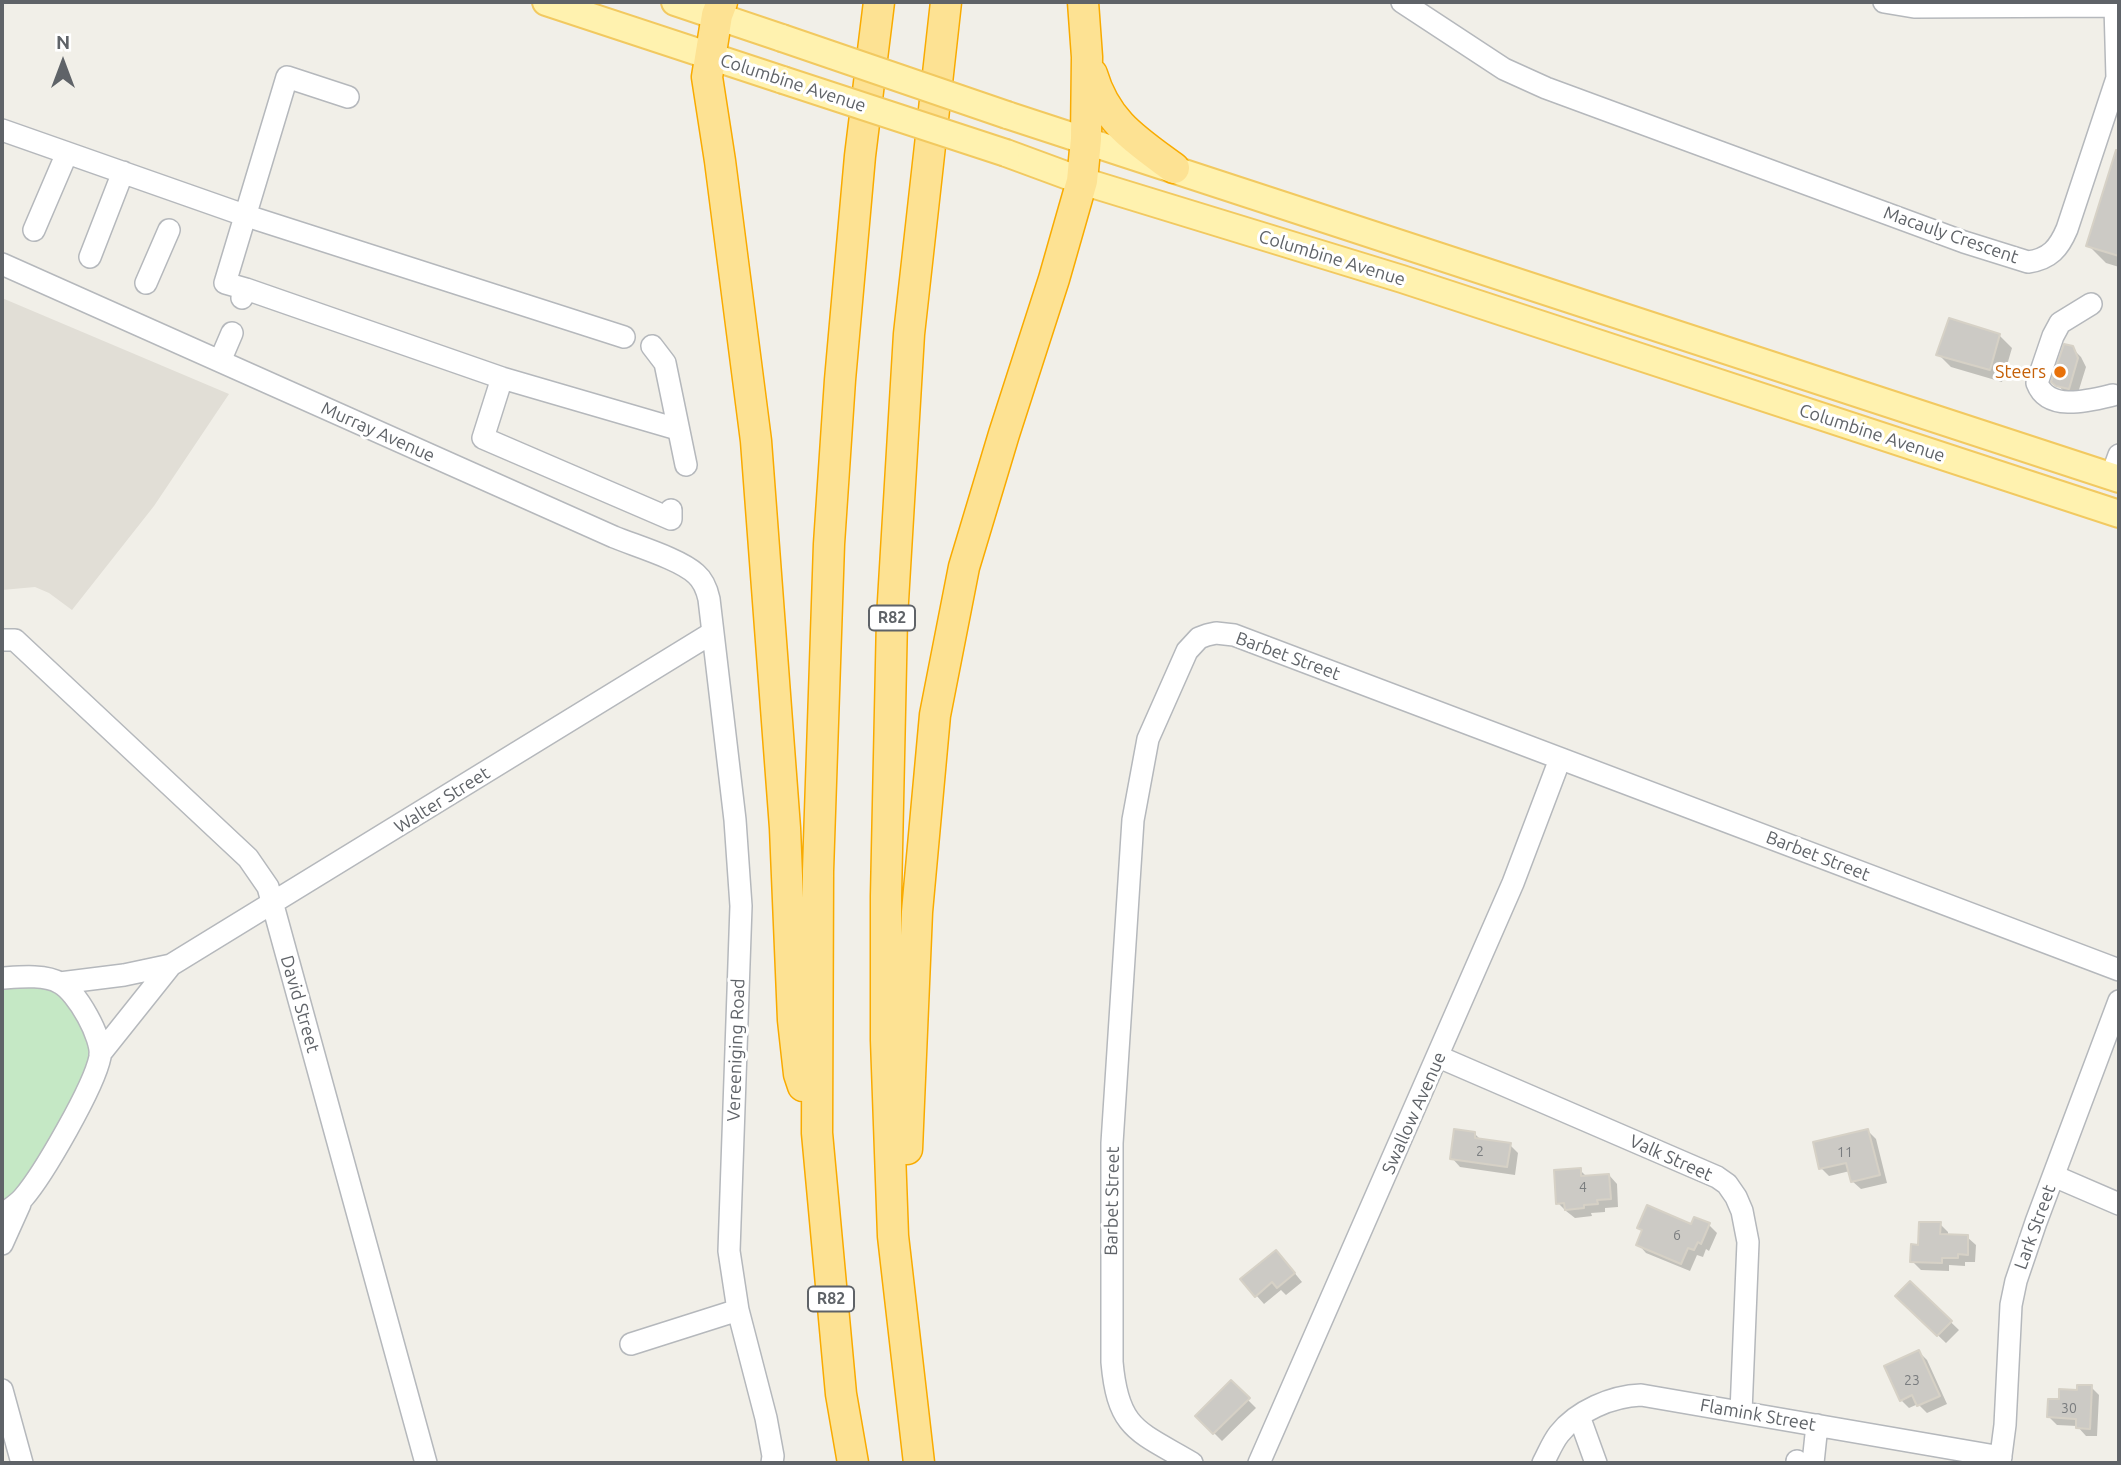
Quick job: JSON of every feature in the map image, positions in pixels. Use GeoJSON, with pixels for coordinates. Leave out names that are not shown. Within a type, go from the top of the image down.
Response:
{"type":"FeatureCollection","features":[{"type":"Feature","properties":{"kind":"highway","name":"R82"},"geometry":{"type":"LineString","coordinates":[[853,1463],[841,1394],[817,1133],[818,871],[829,544],[847,283],[879,2]]}},
{"type":"Feature","properties":{"kind":"highway","name":"R82"},"geometry":{"type":"LineString","coordinates":[[919,1463],[893,1236],[886,1040],[886,896],[892,618],[909,334],[946,2]]}},
{"type":"Feature","properties":{"kind":"highway"},"geometry":{"type":"LineString","coordinates":[[893,1236],[908,1146],[917,912],[936,715],[964,567],[1082,181],[1086,139],[1087,57],[1083,2]]}},
{"type":"Feature","properties":{"kind":"highway"},"geometry":{"type":"LineString","coordinates":[[720,8],[707,77],[756,441],[785,828],[793,1020],[799,1074],[817,1133]]}},
{"type":"Feature","properties":{"kind":"highway"},"geometry":{"type":"LineString","coordinates":[[1087,57],[1099,93],[1112,118],[1132,137],[1174,168]]}},
{"type":"Feature","properties":{"kind":"main road","name":"Columbine Avenue"},"geometry":{"type":"LineString","coordinates":[[545,2],[1006,153],[1082,181],[1402,279],[2119,514]]}},
{"type":"Feature","properties":{"kind":"main road","name":"Columbine Avenue"},"geometry":{"type":"LineString","coordinates":[[675,2],[720,8],[782,38],[1007,115],[2116,471]]}},
{"type":"Feature","properties":{"kind":"street","name":"Macauly Crescent"},"geometry":{"type":"LineString","coordinates":[[1402,2],[1504,69],[1546,88],[1964,242],[2028,261],[2037,261],[2053,253],[2067,229],[2117,78],[2117,6],[1913,7],[1884,2]]}},
{"type":"Feature","properties":{"kind":"street"},"geometry":{"type":"LineString","coordinates":[[348,97],[287,77],[225,283],[244,294],[502,378],[677,429]]}},
{"type":"Feature","properties":{"kind":"street"},"geometry":{"type":"LineString","coordinates":[[2,133],[244,215],[624,337]]}},
{"type":"Feature","properties":{"kind":"street"},"geometry":{"type":"LineString","coordinates":[[34,230],[67,153]]}},
{"type":"Feature","properties":{"kind":"street"},"geometry":{"type":"LineString","coordinates":[[90,257],[122,172]]}},
{"type":"Feature","properties":{"kind":"street"},"geometry":{"type":"LineString","coordinates":[[146,283],[169,230]]}},
{"type":"Feature","properties":{"kind":"street","name":"Murray Avenue"},"geometry":{"type":"LineString","coordinates":[[2,264],[686,567],[697,575],[706,590],[712,633]]}},
{"type":"Feature","properties":{"kind":"street"},"geometry":{"type":"LineString","coordinates":[[2091,304],[2060,323],[2037,383],[2043,396],[2053,400],[2114,399]]}},
{"type":"Feature","properties":{"kind":"street"},"geometry":{"type":"LineString","coordinates":[[220,361],[232,333]]}},
{"type":"Feature","properties":{"kind":"street"},"geometry":{"type":"LineString","coordinates":[[652,346],[664,363],[685,465]]}},
{"type":"Feature","properties":{"kind":"street"},"geometry":{"type":"LineString","coordinates":[[502,378],[483,439],[671,519],[671,510]]}},
{"type":"Feature","properties":{"kind":"street","name":"Walter Street"},"geometry":{"type":"LineString","coordinates":[[2,978],[43,979],[60,983],[135,973],[171,965],[712,633]]}},
{"type":"Feature","properties":{"kind":"street","name":"Vereeniging Road"},"geometry":{"type":"LineString","coordinates":[[712,633],[735,820],[741,906],[729,1251],[738,1310],[766,1418],[772,1463]]}},
{"type":"Feature","properties":{"kind":"street","name":"Barbet Street"},"geometry":{"type":"LineString","coordinates":[[1192,1463],[1144,1435],[1129,1422],[1120,1408],[1114,1389],[1112,1143],[1129,857],[1148,739],[1186,650],[1199,638],[1216,633],[1234,635],[2119,970]]}},
{"type":"Feature","properties":{"kind":"street","name":"David Street"},"geometry":{"type":"LineString","coordinates":[[9,640],[248,858],[268,887],[426,1463]]}},
{"type":"Feature","properties":{"kind":"street","name":"Swallow Avenue"},"geometry":{"type":"LineString","coordinates":[[1259,1463],[1439,1057],[1513,883],[1560,759]]}},
{"type":"Feature","properties":{"kind":"street","name":"Walter Street"},"geometry":{"type":"LineString","coordinates":[[2,1215],[22,1199],[44,1166],[78,1108],[100,1054],[171,965]]}},
{"type":"Feature","properties":{"kind":"street"},"geometry":{"type":"LineString","coordinates":[[60,983],[74,996],[91,1023],[100,1054]]}},
{"type":"Feature","properties":{"kind":"street","name":"Lark Street"},"geometry":{"type":"LineString","coordinates":[[2000,1460],[2013,1292],[2036,1222],[2119,1001]]}},
{"type":"Feature","properties":{"kind":"street","name":"Valk Street"},"geometry":{"type":"LineString","coordinates":[[1439,1057],[1717,1177],[1727,1184],[1742,1211],[1748,1242],[1741,1412]]}},
{"type":"Feature","properties":{"kind":"street"},"geometry":{"type":"LineString","coordinates":[[2054,1175],[2119,1204]]}},
{"type":"Feature","properties":{"kind":"street"},"geometry":{"type":"LineString","coordinates":[[2,1244],[22,1199]]}},
{"type":"Feature","properties":{"kind":"street"},"geometry":{"type":"LineString","coordinates":[[631,1343],[738,1310]]}},
{"type":"Feature","properties":{"kind":"street"},"geometry":{"type":"LineString","coordinates":[[2,1390],[22,1463]]}},
{"type":"Feature","properties":{"kind":"street","name":"Flamink Street"},"geometry":{"type":"LineString","coordinates":[[1543,1463],[1559,1434],[1579,1416],[1626,1396],[1641,1395],[2000,1460]]}},
{"type":"Feature","properties":{"kind":"street"},"geometry":{"type":"LineString","coordinates":[[1579,1416],[1596,1463]]}},
{"type":"Feature","properties":{"kind":"street"},"geometry":{"type":"LineString","coordinates":[[1802,1463],[1818,1426]]}},
{"type":"Feature","properties":{"kind":"shaded area"},"geometry":{"type":"Polygon","coordinates":[[[2,298],[229,394],[154,506],[72,610],[49,593],[35,587],[2,590],[2,298]]]}},
{"type":"Feature","properties":{"kind":"green space"},"geometry":{"type":"Polygon","coordinates":[[[2,985],[47,986],[71,1001],[89,1034],[89,1059],[84,1078],[35,1167],[15,1192],[2,1202],[2,985]]]}},
{"type":"Feature","properties":{"kind":"building"},"geometry":{"type":"Polygon","coordinates":[[[2116,150],[2119,151],[2119,256],[2086,246],[2116,150]]]}},
{"type":"Feature","properties":{"kind":"building"},"geometry":{"type":"Polygon","coordinates":[[[1949,318],[2000,334],[1990,370],[1936,355],[1949,318]]]}},
{"type":"Feature","properties":{"kind":"building"},"geometry":{"type":"Polygon","coordinates":[[[2064,344],[2073,346],[2078,358],[2069,389],[2051,382],[2064,344]]]}},
{"type":"Feature","properties":{"kind":"building"},"geometry":{"type":"Polygon","coordinates":[[[1454,1129],[1475,1132],[1475,1138],[1511,1143],[1507,1167],[1450,1159],[1454,1129]]]}},
{"type":"Feature","properties":{"kind":"building"},"geometry":{"type":"Polygon","coordinates":[[[1868,1129],[1880,1175],[1851,1182],[1846,1163],[1819,1169],[1813,1142],[1868,1129]]]}},
{"type":"Feature","properties":{"kind":"building"},"geometry":{"type":"Polygon","coordinates":[[[1581,1168],[1581,1176],[1609,1174],[1611,1199],[1597,1200],[1598,1204],[1584,1205],[1584,1208],[1565,1210],[1564,1203],[1556,1204],[1554,1170],[1581,1168]]]}},
{"type":"Feature","properties":{"kind":"building"},"geometry":{"type":"Polygon","coordinates":[[[1647,1205],[1691,1224],[1694,1217],[1710,1223],[1701,1244],[1698,1242],[1694,1250],[1688,1248],[1681,1264],[1636,1245],[1642,1230],[1637,1228],[1647,1205]]]}},
{"type":"Feature","properties":{"kind":"building"},"geometry":{"type":"Polygon","coordinates":[[[1919,1222],[1941,1222],[1940,1234],[1968,1235],[1968,1255],[1958,1254],[1958,1258],[1942,1258],[1942,1263],[1910,1262],[1911,1244],[1918,1245],[1919,1222]]]}},
{"type":"Feature","properties":{"kind":"building"},"geometry":{"type":"Polygon","coordinates":[[[1276,1250],[1295,1273],[1277,1288],[1272,1282],[1255,1297],[1240,1279],[1276,1250]]]}},
{"type":"Feature","properties":{"kind":"building"},"geometry":{"type":"Polygon","coordinates":[[[1910,1281],[1952,1321],[1937,1336],[1895,1296],[1910,1281]]]}},
{"type":"Feature","properties":{"kind":"building"},"geometry":{"type":"Polygon","coordinates":[[[1919,1350],[1940,1396],[1917,1406],[1912,1395],[1900,1401],[1884,1366],[1919,1350]]]}},
{"type":"Feature","properties":{"kind":"building"},"geometry":{"type":"Polygon","coordinates":[[[1231,1380],[1250,1398],[1213,1434],[1195,1416],[1231,1380]]]}},
{"type":"Feature","properties":{"kind":"building"},"geometry":{"type":"Polygon","coordinates":[[[2077,1385],[2092,1385],[2090,1429],[2076,1428],[2076,1419],[2047,1417],[2048,1399],[2059,1399],[2059,1389],[2077,1390],[2077,1385]]]}},
{"type":"Feature","properties":{"kind":"place","name":"Steers"},"geometry":{"type":"Point","coordinates":[2060,372]}}]}
